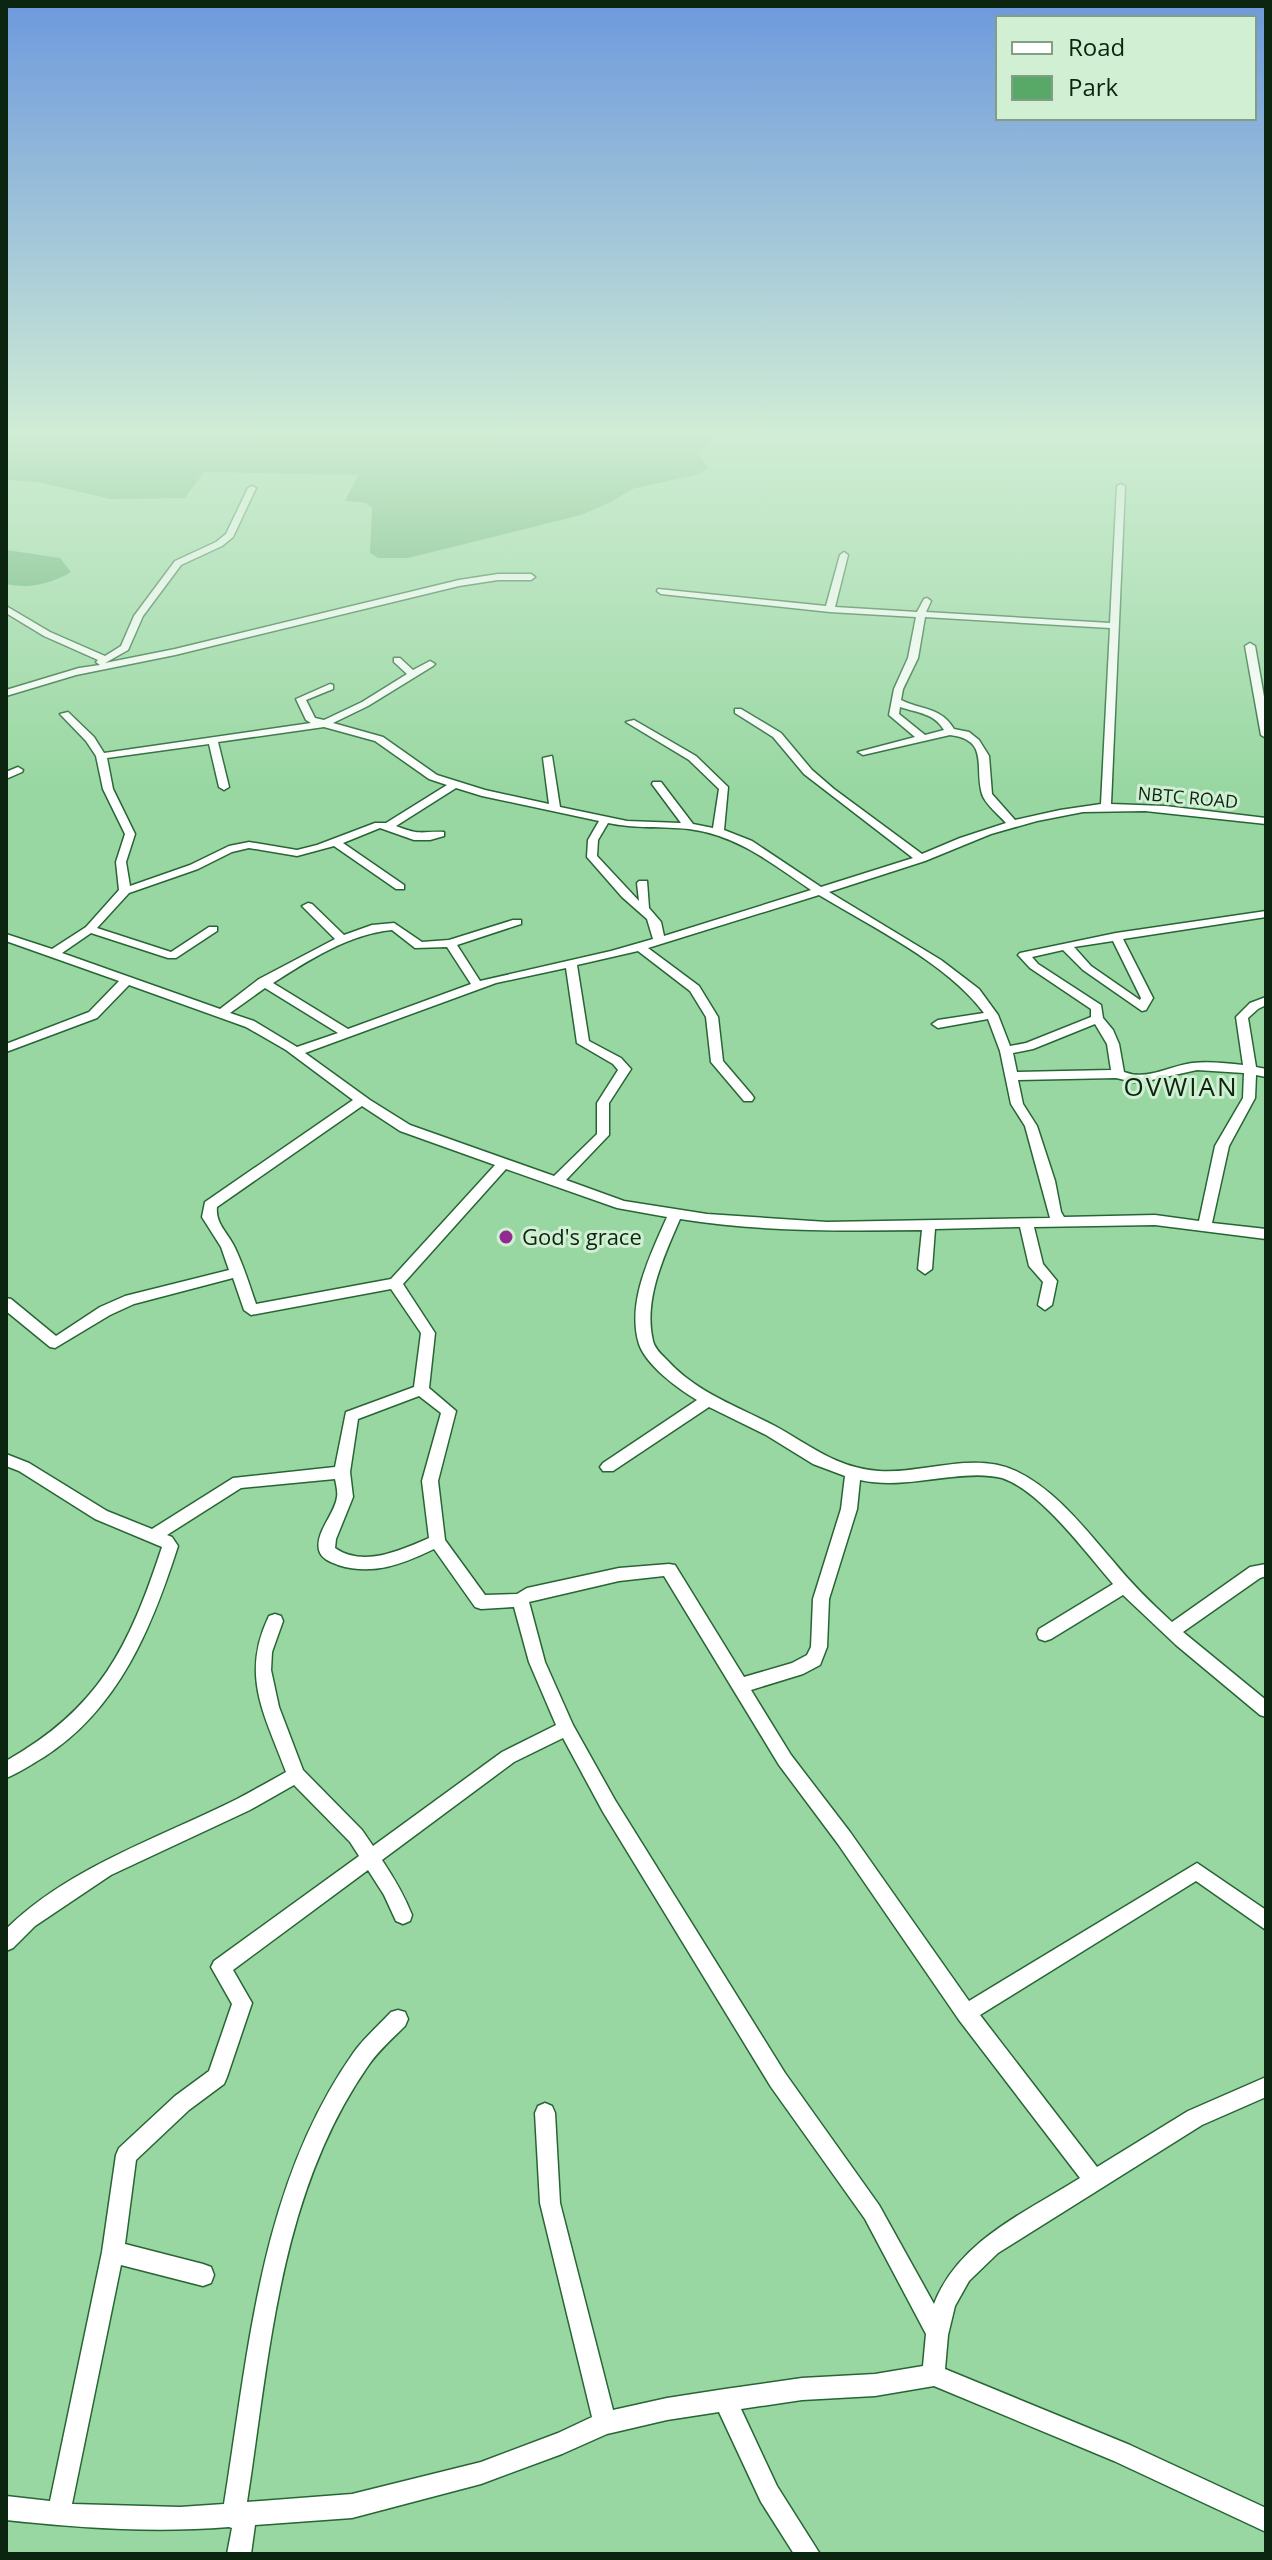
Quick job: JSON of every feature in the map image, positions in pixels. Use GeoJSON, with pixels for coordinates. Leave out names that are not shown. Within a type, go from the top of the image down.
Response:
{"type":"FeatureCollection","features":[{"type":"Feature","properties":{"kind":"street"},"geometry":{"type":"LineString","coordinates":[[77,672],[125,648],[139,616],[178,563],[201,552]]}},
{"type":"Feature","properties":{"kind":"street"},"geometry":{"type":"LineString","coordinates":[[1106,807],[1118,552]]}},
{"type":"Feature","properties":{"kind":"street"},"geometry":{"type":"LineString","coordinates":[[830,609],[844,555]]}},
{"type":"Feature","properties":{"kind":"street"},"geometry":{"type":"LineString","coordinates":[[6,693],[77,672],[175,652],[459,583],[498,577],[531,577]]}},
{"type":"Feature","properties":{"kind":"street"},"geometry":{"type":"LineString","coordinates":[[661,591],[830,609],[1114,626]]}},
{"type":"Feature","properties":{"kind":"street"},"geometry":{"type":"LineString","coordinates":[[923,738],[894,715],[897,685],[913,661],[919,614],[927,601]]}},
{"type":"Feature","properties":{"kind":"street"},"geometry":{"type":"LineString","coordinates":[[6,609],[47,634],[106,660]]}},
{"type":"Feature","properties":{"kind":"street"},"geometry":{"type":"LineString","coordinates":[[1250,646],[1266,735]]}},
{"type":"Feature","properties":{"kind":"street"},"geometry":{"type":"LineString","coordinates":[[397,660],[412,674]]}},
{"type":"Feature","properties":{"kind":"street"},"geometry":{"type":"LineString","coordinates":[[101,756],[324,724],[365,704],[430,664]]}},
{"type":"Feature","properties":{"kind":"street"},"geometry":{"type":"LineString","coordinates":[[330,687],[301,699],[311,720],[379,739],[433,777],[605,820],[627,824],[689,826],[748,843],[818,890],[937,962],[975,992],[992,1015],[1006,1051],[1017,1104],[1031,1126],[1054,1213],[1060,1221]]}},
{"type":"Feature","properties":{"kind":"street"},"geometry":{"type":"LineString","coordinates":[[896,701],[936,713],[944,719],[950,732]]}},
{"type":"Feature","properties":{"kind":"street"},"geometry":{"type":"LineString","coordinates":[[738,711],[777,735],[808,772],[830,791],[921,859]]}},
{"type":"Feature","properties":{"kind":"street"},"geometry":{"type":"LineString","coordinates":[[65,714],[90,739],[101,756],[108,789],[130,834],[121,862],[125,891]]}},
{"type":"Feature","properties":{"kind":"street"},"geometry":{"type":"LineString","coordinates":[[631,722],[694,756],[708,768],[724,789],[718,832]]}},
{"type":"Feature","properties":{"kind":"street"},"geometry":{"type":"LineString","coordinates":[[863,752],[950,732],[969,732],[984,756],[987,795],[1014,825]]}},
{"type":"Feature","properties":{"kind":"street"},"geometry":{"type":"LineString","coordinates":[[213,741],[224,787]]}},
{"type":"Feature","properties":{"kind":"street"},"geometry":{"type":"LineString","coordinates":[[548,758],[555,809]]}},
{"type":"Feature","properties":{"kind":"street"},"geometry":{"type":"LineString","coordinates":[[6,776],[18,770]]}},
{"type":"Feature","properties":{"kind":"street"},"geometry":{"type":"LineString","coordinates":[[388,827],[455,784]]}},
{"type":"Feature","properties":{"kind":"street"},"geometry":{"type":"LineString","coordinates":[[657,784],[689,826]]}},
{"type":"Feature","properties":{"kind":"street","name":"NBTC ROAD"},"geometry":{"type":"LineString","coordinates":[[296,1052],[477,985],[571,964],[704,928],[921,859],[942,848],[1014,825],[1106,807],[1266,821]]}},
{"type":"Feature","properties":{"kind":"street"},"geometry":{"type":"LineString","coordinates":[[605,820],[593,840],[592,857],[629,899],[645,906]]}},
{"type":"Feature","properties":{"kind":"street"},"geometry":{"type":"LineString","coordinates":[[54,953],[90,929],[125,891],[194,867],[238,846],[297,853],[336,843],[379,825],[411,838],[440,834]]}},
{"type":"Feature","properties":{"kind":"street"},"geometry":{"type":"LineString","coordinates":[[336,843],[400,887]]}},
{"type":"Feature","properties":{"kind":"street"},"geometry":{"type":"LineString","coordinates":[[643,883],[645,906],[658,927],[659,939]]}},
{"type":"Feature","properties":{"kind":"street"},"geometry":{"type":"LineString","coordinates":[[308,906],[343,941]]}},
{"type":"Feature","properties":{"kind":"street"},"geometry":{"type":"LineString","coordinates":[[1097,1019],[1097,1008],[1034,966],[1024,955],[1116,936],[1266,914]]}},
{"type":"Feature","properties":{"kind":"street"},"geometry":{"type":"LineString","coordinates":[[222,1013],[263,982],[343,941],[387,926],[394,926],[419,946],[450,943],[517,922]]}},
{"type":"Feature","properties":{"kind":"street"},"geometry":{"type":"LineString","coordinates":[[90,929],[172,956],[213,929]]}},
{"type":"Feature","properties":{"kind":"street"},"geometry":{"type":"LineString","coordinates":[[1065,945],[1087,968],[1142,1007],[1147,998],[1116,936]]}},
{"type":"Feature","properties":{"kind":"street"},"geometry":{"type":"LineString","coordinates":[[6,937],[222,1013],[277,1038],[361,1101],[405,1128],[622,1205],[781,1225],[1155,1220],[1266,1234]]}},
{"type":"Feature","properties":{"kind":"street"},"geometry":{"type":"LineString","coordinates":[[450,943],[477,985]]}},
{"type":"Feature","properties":{"kind":"street"},"geometry":{"type":"LineString","coordinates":[[639,946],[695,989],[712,1017],[717,1062],[748,1098]]}},
{"type":"Feature","properties":{"kind":"street"},"geometry":{"type":"LineString","coordinates":[[555,1183],[603,1135],[603,1103],[625,1069],[617,1061],[583,1043],[571,964]]}},
{"type":"Feature","properties":{"kind":"street"},"geometry":{"type":"LineString","coordinates":[[6,1048],[93,1015],[128,979]]}},
{"type":"Feature","properties":{"kind":"street"},"geometry":{"type":"LineString","coordinates":[[263,982],[347,1033]]}},
{"type":"Feature","properties":{"kind":"street"},"geometry":{"type":"LineString","coordinates":[[1205,1226],[1222,1146],[1249,1098],[1250,1069],[1242,1017],[1266,1001]]}},
{"type":"Feature","properties":{"kind":"street"},"geometry":{"type":"LineString","coordinates":[[938,1024],[992,1015]]}},
{"type":"Feature","properties":{"kind":"street"},"geometry":{"type":"LineString","coordinates":[[1006,1051],[1029,1046],[1097,1019]]}},
{"type":"Feature","properties":{"kind":"street"},"geometry":{"type":"LineString","coordinates":[[1097,1019],[1103,1023],[1117,1055],[1118,1074]]}},
{"type":"Feature","properties":{"kind":"street"},"geometry":{"type":"LineString","coordinates":[[1010,1076],[1118,1074],[1139,1081],[1194,1066],[1250,1069],[1266,1073]]}},
{"type":"Feature","properties":{"kind":"street"},"geometry":{"type":"LineString","coordinates":[[361,1101],[210,1205],[209,1217],[239,1272],[251,1310],[395,1283],[503,1164]]}},
{"type":"Feature","properties":{"kind":"street"},"geometry":{"type":"LineString","coordinates":[[675,1214],[653,1267],[644,1311],[646,1345],[666,1370],[708,1400],[772,1431],[804,1453],[853,1472],[877,1477],[913,1478],[976,1469],[1004,1472],[1024,1482],[1049,1503],[1124,1586],[1266,1710]]}},
{"type":"Feature","properties":{"kind":"street"},"geometry":{"type":"LineString","coordinates":[[1026,1222],[1036,1266],[1050,1281],[1045,1305]]}},
{"type":"Feature","properties":{"kind":"street"},"geometry":{"type":"LineString","coordinates":[[925,1269],[929,1225]]}},
{"type":"Feature","properties":{"kind":"street"},"geometry":{"type":"LineString","coordinates":[[6,1303],[55,1343],[105,1311],[130,1300],[239,1272]]}},
{"type":"Feature","properties":{"kind":"street"},"geometry":{"type":"LineString","coordinates":[[395,1283],[428,1333],[421,1390]]}},
{"type":"Feature","properties":{"kind":"street"},"geometry":{"type":"LineString","coordinates":[[421,1390],[351,1416],[342,1472],[345,1497],[328,1539],[327,1550],[330,1555],[361,1564],[383,1565],[437,1541]]}},
{"type":"Feature","properties":{"kind":"street"},"geometry":{"type":"LineString","coordinates":[[421,1390],[449,1411],[430,1481],[437,1541],[481,1602],[520,1600],[527,1595],[594,1581],[658,1569],[669,1570],[785,1760],[844,1838],[966,2013],[1095,2181]]}},
{"type":"Feature","properties":{"kind":"street"},"geometry":{"type":"LineString","coordinates":[[608,1467],[708,1400]]}},
{"type":"Feature","properties":{"kind":"street"},"geometry":{"type":"LineString","coordinates":[[6,1460],[24,1467],[101,1515],[170,1546],[142,1630],[103,1689],[72,1727],[6,1770]]}},
{"type":"Feature","properties":{"kind":"street"},"geometry":{"type":"LineString","coordinates":[[153,1536],[238,1482],[342,1472]]}},
{"type":"Feature","properties":{"kind":"street"},"geometry":{"type":"LineString","coordinates":[[739,1686],[797,1669],[814,1660],[819,1647],[821,1599],[849,1509],[853,1472]]}},
{"type":"Feature","properties":{"kind":"street"},"geometry":{"type":"LineString","coordinates":[[1173,1630],[1256,1572],[1266,1570]]}},
{"type":"Feature","properties":{"kind":"street"},"geometry":{"type":"LineString","coordinates":[[1045,1634],[1124,1586]]}},
{"type":"Feature","properties":{"kind":"street"},"geometry":{"type":"LineString","coordinates":[[520,1600],[537,1662],[566,1728],[653,1881],[778,2080],[872,2212],[935,2329]]}},
{"type":"Feature","properties":{"kind":"street"},"geometry":{"type":"LineString","coordinates":[[275,1621],[264,1652],[263,1670],[270,1707],[296,1775],[356,1836],[391,1889],[403,1915]]}},
{"type":"Feature","properties":{"kind":"street"},"geometry":{"type":"LineString","coordinates":[[59,2513],[113,2252],[126,2155],[182,2103],[217,2077],[242,2003],[221,1967],[508,1757],[566,1728]]}},
{"type":"Feature","properties":{"kind":"street"},"geometry":{"type":"LineString","coordinates":[[6,1942],[28,1920],[105,1869],[231,1811],[296,1775]]}},
{"type":"Feature","properties":{"kind":"street"},"geometry":{"type":"LineString","coordinates":[[966,2013],[1197,1871],[1266,1921]]}},
{"type":"Feature","properties":{"kind":"street"},"geometry":{"type":"LineString","coordinates":[[239,2554],[239,2516],[272,2262],[295,2186],[325,2117],[361,2058],[398,2019]]}},
{"type":"Feature","properties":{"kind":"street"},"geometry":{"type":"LineString","coordinates":[[934,2375],[935,2329],[950,2292],[967,2265],[991,2246],[1195,2118],[1266,2087]]}},
{"type":"Feature","properties":{"kind":"street"},"geometry":{"type":"LineString","coordinates":[[545,2113],[550,2203],[605,2423]]}},
{"type":"Feature","properties":{"kind":"street"},"geometry":{"type":"LineString","coordinates":[[113,2252],[203,2275]]}},
{"type":"Feature","properties":{"kind":"street"},"geometry":{"type":"LineString","coordinates":[[6,2508],[180,2519],[352,2506],[481,2473],[562,2443],[605,2423],[725,2400],[802,2389],[875,2385],[934,2375],[1122,2453],[1266,2520]]}},
{"type":"Feature","properties":{"kind":"street"},"geometry":{"type":"LineString","coordinates":[[725,2400],[769,2494],[808,2554]]}},
{"type":"Feature","properties":{"kind":"green space"},"geometry":{"type":"Polygon","coordinates":[[[6,552],[60,558],[71,572],[40,584],[6,584],[6,552]]]}},
{"type":"Feature","properties":{"kind":"green space"},"geometry":{"type":"Polygon","coordinates":[[[430,552],[408,558],[378,558],[370,553],[430,552]]]}},
{"type":"Feature","properties":{"kind":"place","name":"God's grace"},"geometry":{"type":"Point","coordinates":[506,1237]}},
{"type":"Feature","properties":{"kind":"district","name":"OVWIAN"},"geometry":{"type":"Point","coordinates":[1181,1087]}}]}
